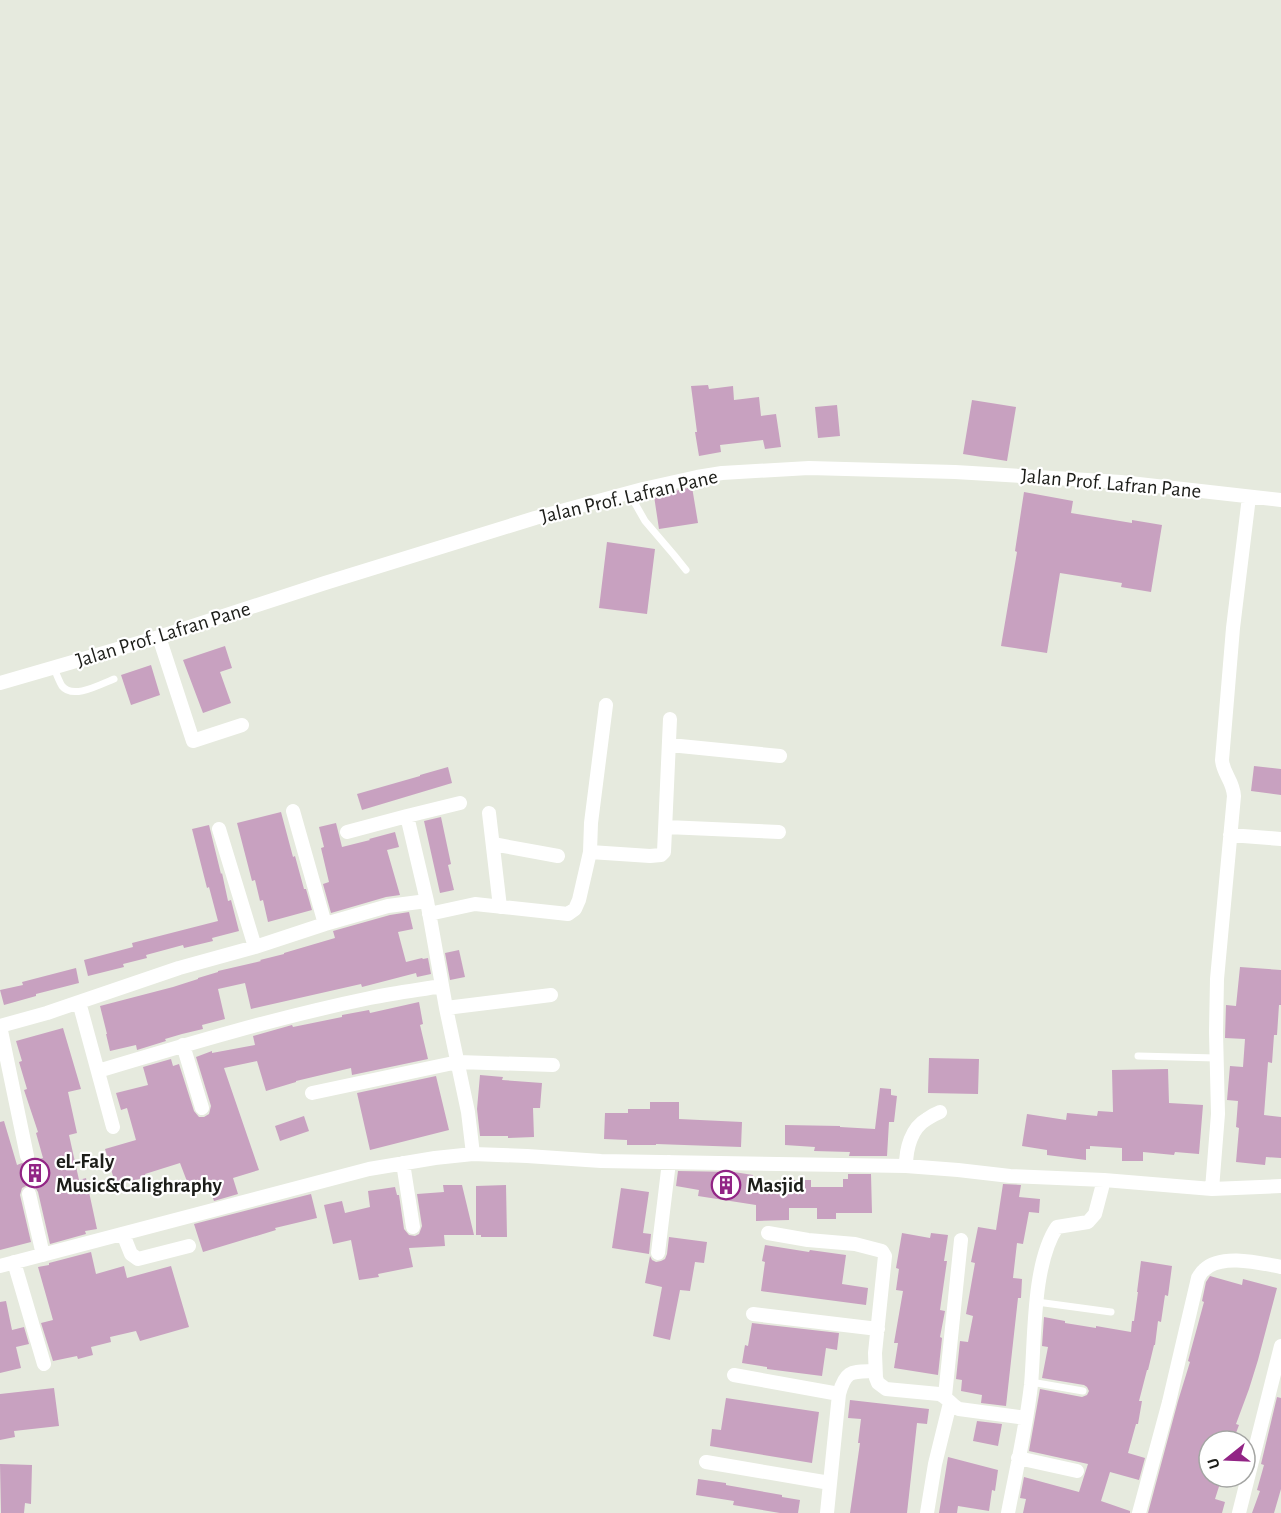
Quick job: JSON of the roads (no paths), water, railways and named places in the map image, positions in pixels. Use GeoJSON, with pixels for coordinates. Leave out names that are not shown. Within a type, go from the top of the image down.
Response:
{"type":"FeatureCollection","features":[{"type":"Feature","properties":{"kind":"street","name":"Jalan Prof. Lafran Pane"},"geometry":{"type":"LineString","coordinates":[[0,683],[159,637],[535,518],[628,493],[722,473],[809,468],[945,471],[1171,486],[1281,500]]}},
{"type":"Feature","properties":{"kind":"street"},"geometry":{"type":"LineString","coordinates":[[1212,1189],[1217,1131],[1217,980],[1234,790],[1222,765],[1222,760],[1233,627],[1249,497]]}},
{"type":"Feature","properties":{"kind":"street"},"geometry":{"type":"LineString","coordinates":[[159,637],[193,741],[242,725]]}},
{"type":"Feature","properties":{"kind":"street"},"geometry":{"type":"LineString","coordinates":[[27,1156],[0,1026],[47,1013],[179,968],[388,906],[428,907],[475,904],[568,914],[575,909],[590,852],[591,823],[606,705]]}},
{"type":"Feature","properties":{"kind":"street"},"geometry":{"type":"LineString","coordinates":[[590,852],[650,856],[661,855],[664,852],[670,719]]}},
{"type":"Feature","properties":{"kind":"street"},"geometry":{"type":"LineString","coordinates":[[670,745],[780,756]]}},
{"type":"Feature","properties":{"kind":"street"},"geometry":{"type":"LineString","coordinates":[[347,832],[460,803]]}},
{"type":"Feature","properties":{"kind":"street"},"geometry":{"type":"LineString","coordinates":[[293,811],[325,924]]}},
{"type":"Feature","properties":{"kind":"street"},"geometry":{"type":"LineString","coordinates":[[489,813],[500,907]]}},
{"type":"Feature","properties":{"kind":"street"},"geometry":{"type":"LineString","coordinates":[[407,816],[428,907],[468,1112],[473,1154]]}},
{"type":"Feature","properties":{"kind":"street"},"geometry":{"type":"LineString","coordinates":[[666,827],[779,832]]}},
{"type":"Feature","properties":{"kind":"street"},"geometry":{"type":"LineString","coordinates":[[219,829],[255,947]]}},
{"type":"Feature","properties":{"kind":"street"},"geometry":{"type":"LineString","coordinates":[[1230,835],[1281,839]]}},
{"type":"Feature","properties":{"kind":"street"},"geometry":{"type":"LineString","coordinates":[[492,844],[558,855]]}},
{"type":"Feature","properties":{"kind":"street"},"geometry":{"type":"LineString","coordinates":[[98,1071],[183,1045],[370,998],[442,986]]}},
{"type":"Feature","properties":{"kind":"street"},"geometry":{"type":"LineString","coordinates":[[446,1008],[551,994]]}},
{"type":"Feature","properties":{"kind":"street"},"geometry":{"type":"LineString","coordinates":[[79,1002],[112,1127]]}},
{"type":"Feature","properties":{"kind":"street"},"geometry":{"type":"LineString","coordinates":[[183,1045],[202,1108]]}},
{"type":"Feature","properties":{"kind":"street"},"geometry":{"type":"LineString","coordinates":[[312,1093],[458,1062],[553,1065]]}},
{"type":"Feature","properties":{"kind":"street"},"geometry":{"type":"LineString","coordinates":[[906,1166],[908,1145],[916,1129],[927,1119],[940,1112]]}},
{"type":"Feature","properties":{"kind":"street"},"geometry":{"type":"LineString","coordinates":[[0,1266],[369,1169],[473,1154],[601,1161],[906,1166],[1011,1176],[1104,1180],[1212,1189],[1281,1186]]}},
{"type":"Feature","properties":{"kind":"street"},"geometry":{"type":"LineString","coordinates":[[658,1253],[669,1162]]}},
{"type":"Feature","properties":{"kind":"street"},"geometry":{"type":"LineString","coordinates":[[403,1163],[413,1227]]}},
{"type":"Feature","properties":{"kind":"street"},"geometry":{"type":"LineString","coordinates":[[1008,1513],[1031,1382],[1041,1272],[1050,1238],[1057,1227],[1088,1222],[1095,1214],[1104,1180]]}},
{"type":"Feature","properties":{"kind":"street"},"geometry":{"type":"LineString","coordinates":[[29,1194],[43,1255]]}},
{"type":"Feature","properties":{"kind":"street"},"geometry":{"type":"LineString","coordinates":[[768,1233],[808,1240],[855,1244],[882,1251],[885,1256],[875,1371],[878,1383],[886,1389],[939,1394],[959,1409],[1026,1418]]}},
{"type":"Feature","properties":{"kind":"street"},"geometry":{"type":"LineString","coordinates":[[123,1234],[131,1254],[138,1259],[189,1246]]}},
{"type":"Feature","properties":{"kind":"street"},"geometry":{"type":"LineString","coordinates":[[927,1513],[948,1400],[961,1239]]}},
{"type":"Feature","properties":{"kind":"street"},"geometry":{"type":"LineString","coordinates":[[1139,1513],[1198,1278],[1210,1266],[1234,1260],[1281,1267]]}},
{"type":"Feature","properties":{"kind":"street"},"geometry":{"type":"LineString","coordinates":[[14,1262],[44,1364]]}},
{"type":"Feature","properties":{"kind":"street"},"geometry":{"type":"LineString","coordinates":[[753,1314],[878,1329]]}},
{"type":"Feature","properties":{"kind":"street"},"geometry":{"type":"LineString","coordinates":[[1239,1513],[1281,1346]]}},
{"type":"Feature","properties":{"kind":"street"},"geometry":{"type":"LineString","coordinates":[[827,1513],[839,1394],[843,1380],[847,1375],[875,1371]]}},
{"type":"Feature","properties":{"kind":"street"},"geometry":{"type":"LineString","coordinates":[[734,1375],[839,1394]]}},
{"type":"Feature","properties":{"kind":"street"},"geometry":{"type":"LineString","coordinates":[[1018,1458],[1077,1470]]}},
{"type":"Feature","properties":{"kind":"street"},"geometry":{"type":"LineString","coordinates":[[706,1462],[830,1484]]}},
{"type":"Feature","properties":{"kind":"lane"},"geometry":{"type":"LineString","coordinates":[[628,493],[645,521],[686,570]]}},
{"type":"Feature","properties":{"kind":"lane"},"geometry":{"type":"LineString","coordinates":[[54,668],[63,687],[71,692],[82,692],[114,680]]}},
{"type":"Feature","properties":{"kind":"lane"},"geometry":{"type":"LineString","coordinates":[[1138,1056],[1216,1058]]}},
{"type":"Feature","properties":{"kind":"lane"},"geometry":{"type":"LineString","coordinates":[[1037,1302],[1111,1312]]}},
{"type":"Feature","properties":{"kind":"lane"},"geometry":{"type":"LineString","coordinates":[[1031,1382],[1083,1391]]}},
{"type":"Feature","properties":{"kind":"place","name":"eL-Faly Music&Calighraphy"},"geometry":{"type":"Point","coordinates":[35,1173]}},
{"type":"Feature","properties":{"kind":"place","name":"Masjid"},"geometry":{"type":"Point","coordinates":[726,1185]}}]}
